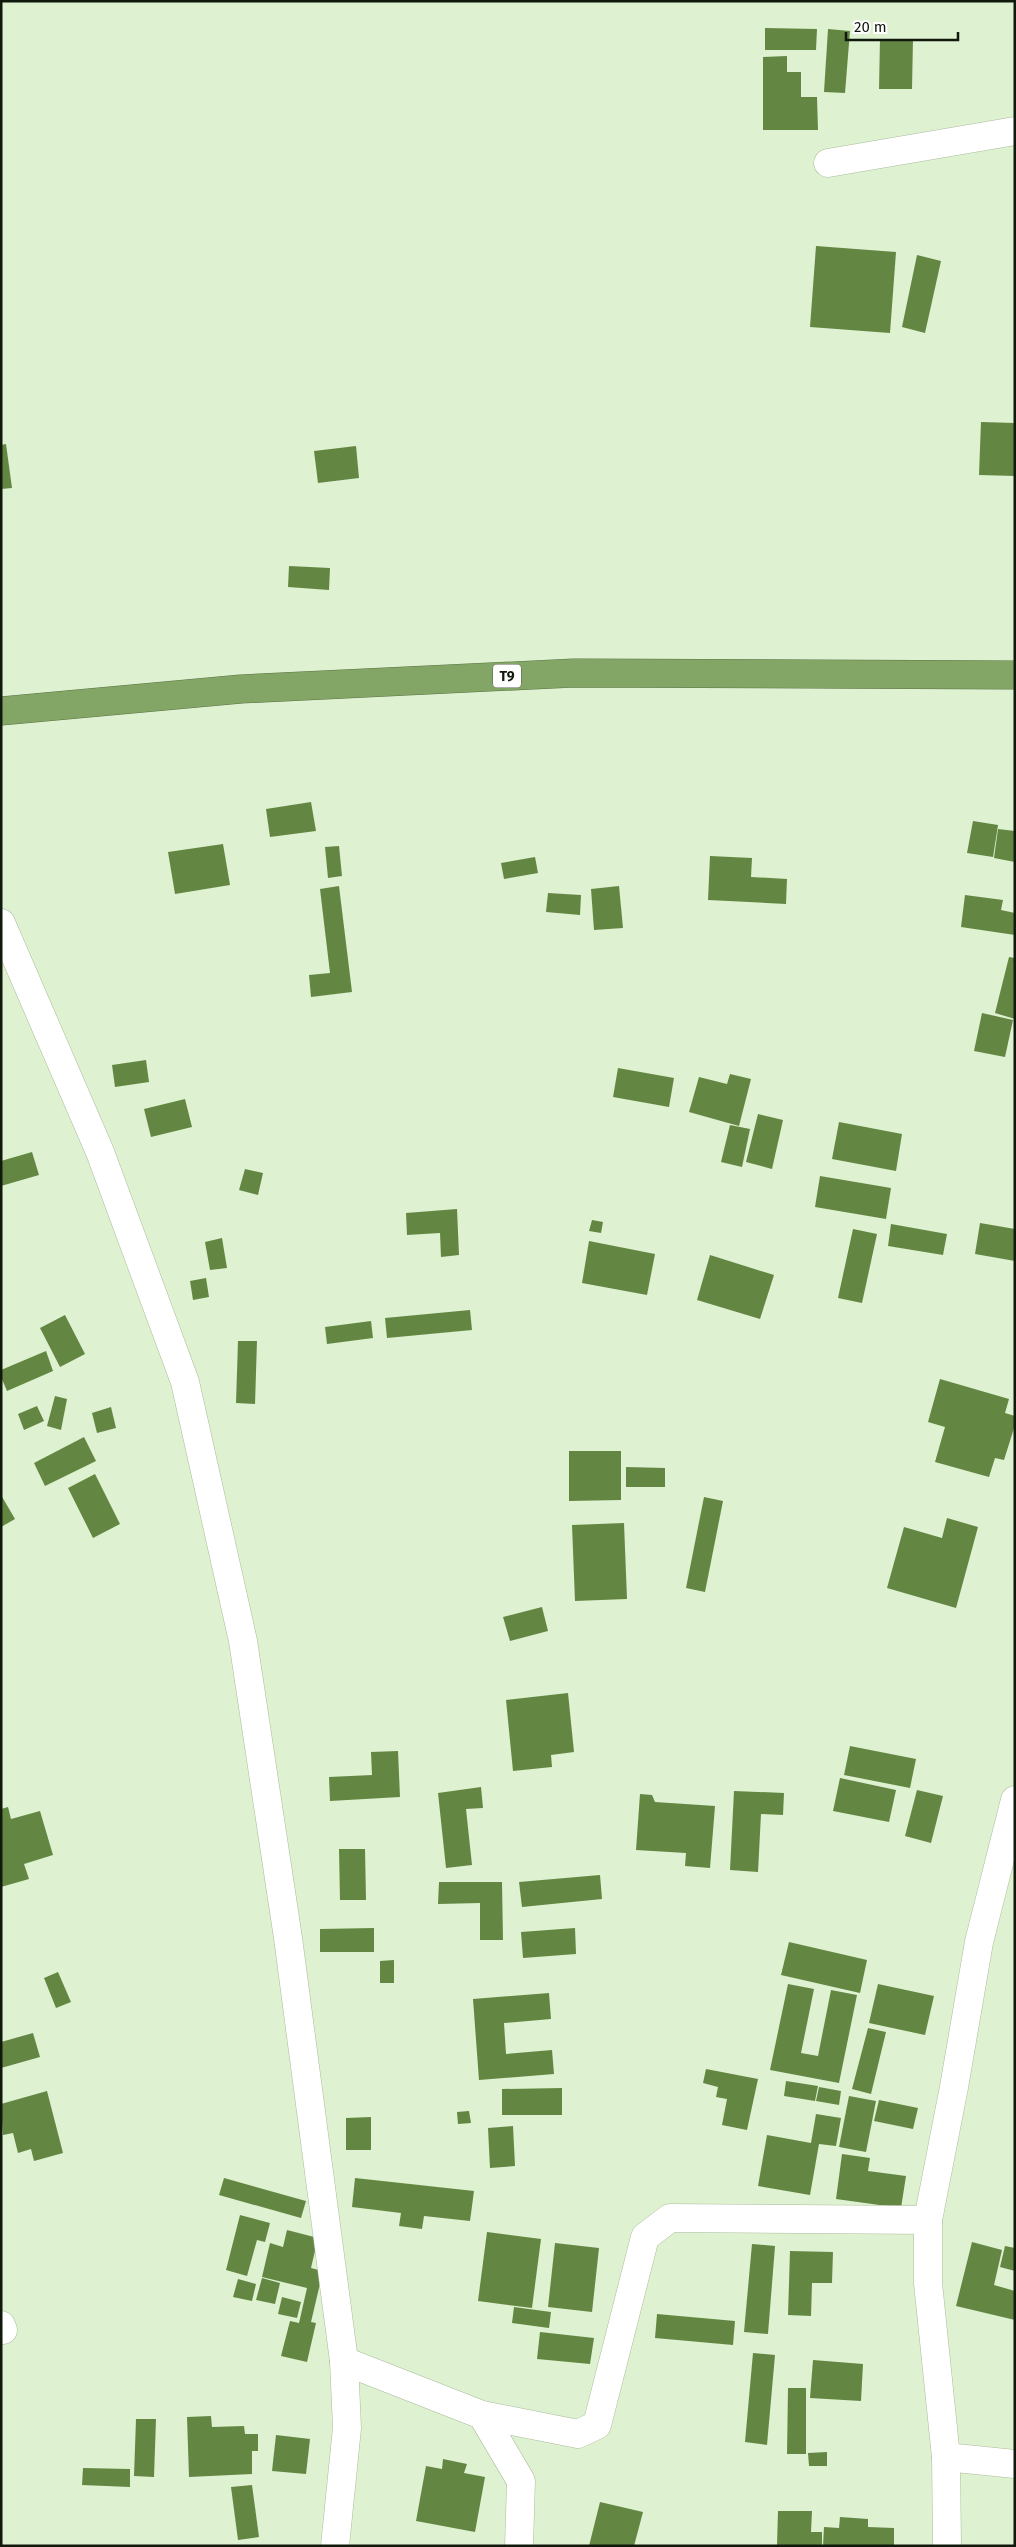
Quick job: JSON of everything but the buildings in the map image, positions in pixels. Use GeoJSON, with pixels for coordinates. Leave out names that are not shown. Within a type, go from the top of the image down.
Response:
{"type":"FeatureCollection","features":[{"type":"Feature","properties":{"kind":"highway","name":"T9"},"geometry":{"type":"LineString","coordinates":[[1,711],[241,689],[574,672],[1015,676]]}},
{"type":"Feature","properties":{"kind":"street"},"geometry":{"type":"LineString","coordinates":[[828,163],[1015,131]]}},
{"type":"Feature","properties":{"kind":"street"},"geometry":{"type":"LineString","coordinates":[[1,923],[100,1152],[185,1382],[243,1641],[288,1938],[344,2361],[347,2428],[335,2546]]}},
{"type":"Feature","properties":{"kind":"street"},"geometry":{"type":"LineString","coordinates":[[947,2546],[946,2457],[928,2283],[928,2220],[954,2087],[979,1942],[1010,1843],[1015,1800]]}},
{"type":"Feature","properties":{"kind":"street"},"geometry":{"type":"LineString","coordinates":[[344,2361],[482,2415],[578,2434],[598,2425],[645,2237],[670,2218],[928,2220]]}},
{"type":"Feature","properties":{"kind":"street"},"geometry":{"type":"LineString","coordinates":[[482,2415],[521,2481],[519,2546]]}},
{"type":"Feature","properties":{"kind":"street"},"geometry":{"type":"LineString","coordinates":[[946,2457],[1015,2464]]}}]}
